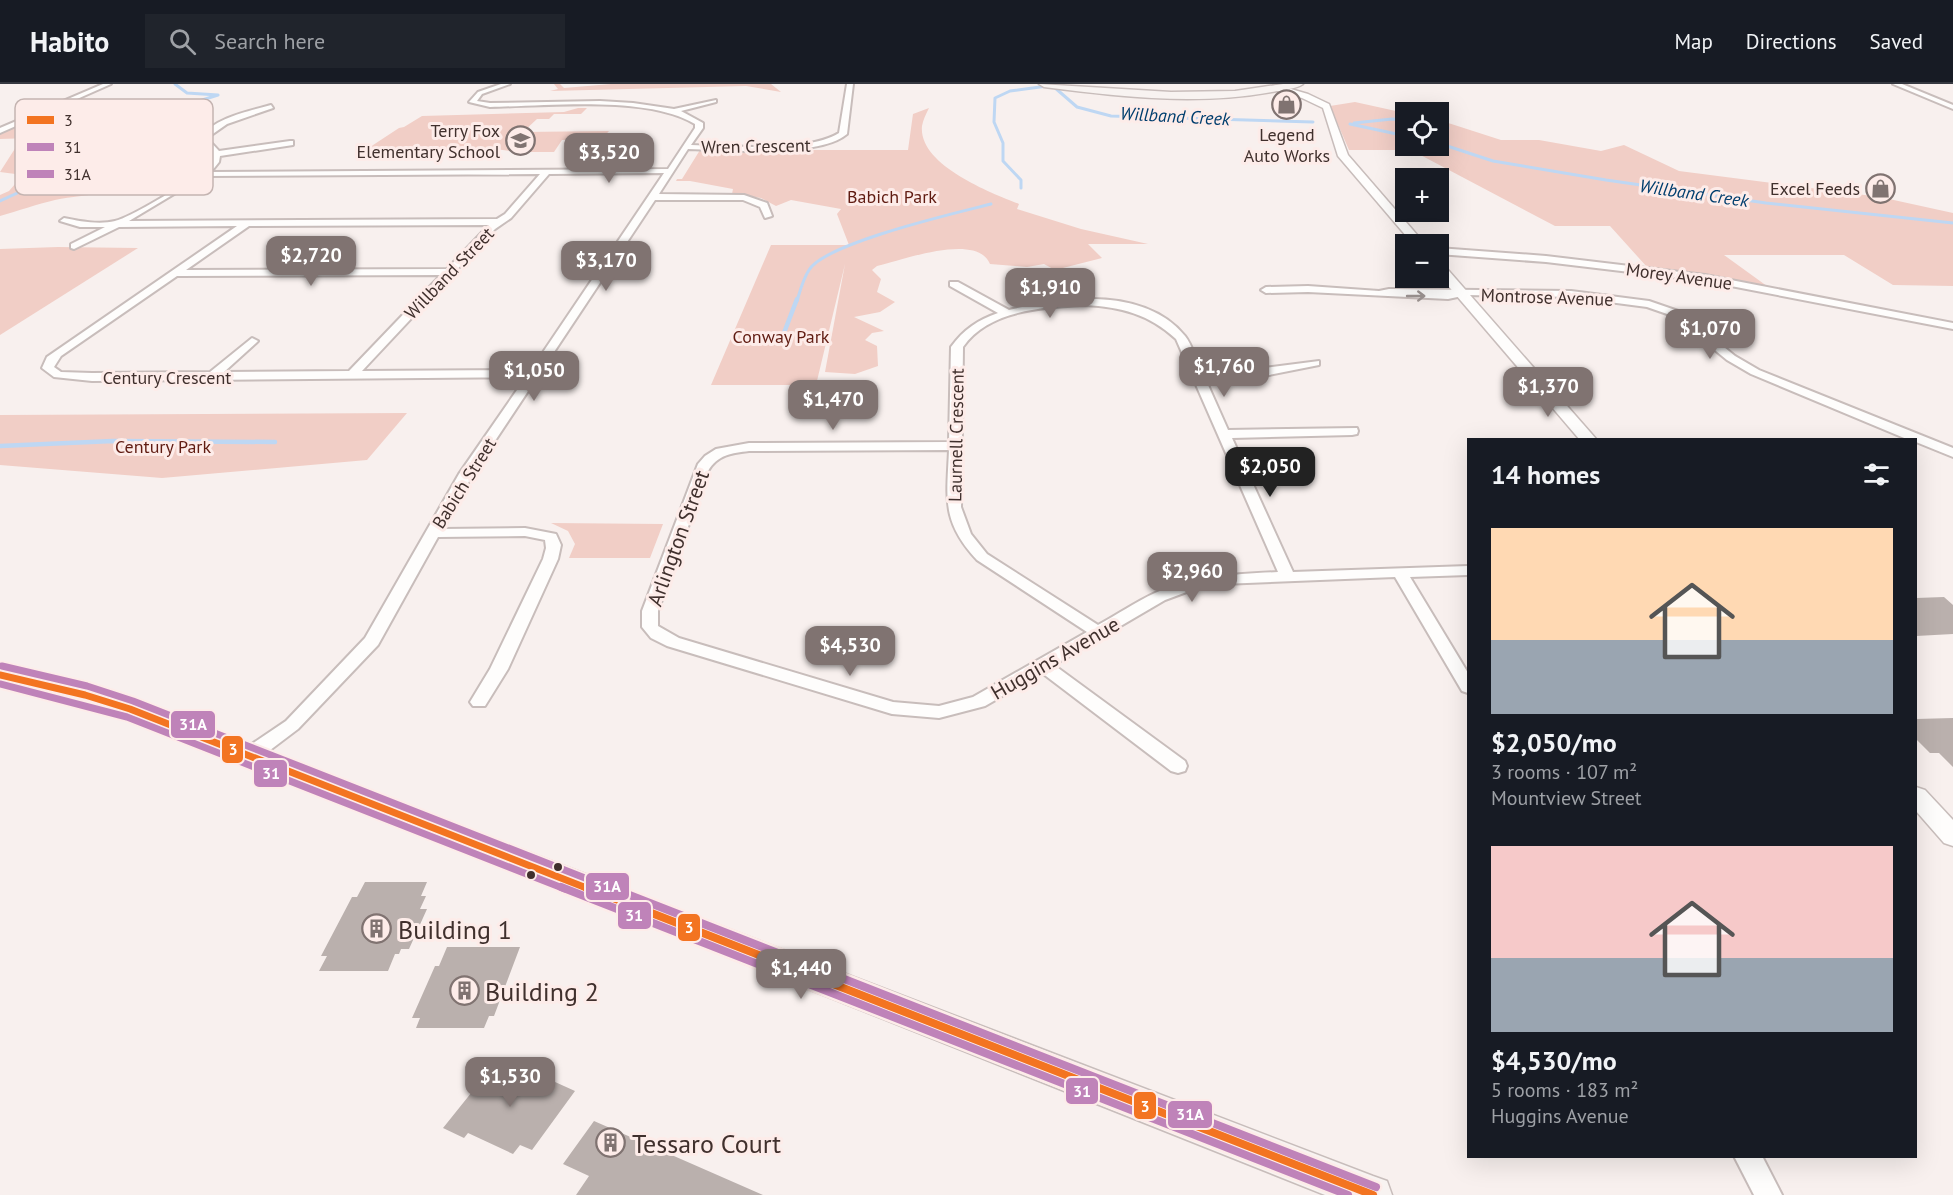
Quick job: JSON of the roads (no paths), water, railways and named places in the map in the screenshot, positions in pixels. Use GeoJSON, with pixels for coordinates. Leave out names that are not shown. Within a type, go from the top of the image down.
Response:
{"type":"FeatureCollection","features":[{"type":"Feature","properties":{"kind":"main road"},"geometry":{"type":"LineString","coordinates":[[1044,84],[1168,95],[1250,92],[1299,84]]}},
{"type":"Feature","properties":{"kind":"main road"},"geometry":{"type":"LineString","coordinates":[[0,675],[110,702],[250,754],[792,970],[1373,1195]]}},
{"type":"Feature","properties":{"kind":"street"},"geometry":{"type":"LineString","coordinates":[[74,99],[108,84]]}},
{"type":"Feature","properties":{"kind":"street"},"geometry":{"type":"LineString","coordinates":[[507,84],[480,93],[472,102],[490,105],[627,105],[677,110],[714,101]]}},
{"type":"Feature","properties":{"kind":"street","name":"Wren Crescent"},"geometry":{"type":"LineString","coordinates":[[687,147],[805,147],[831,142],[843,134],[850,84]]}},
{"type":"Feature","properties":{"kind":"street"},"geometry":{"type":"LineString","coordinates":[[1299,84],[1305,96]]}},
{"type":"Feature","properties":{"kind":"street"},"geometry":{"type":"LineString","coordinates":[[1896,84],[1953,107]]}},
{"type":"Feature","properties":{"kind":"street"},"geometry":{"type":"LineString","coordinates":[[1277,88],[1305,96],[1326,106],[1343,156],[1410,234]]}},
{"type":"Feature","properties":{"kind":"street"},"geometry":{"type":"LineString","coordinates":[[1250,92],[1305,96]]}},
{"type":"Feature","properties":{"kind":"street"},"geometry":{"type":"LineString","coordinates":[[213,130],[231,121],[271,107]]}},
{"type":"Feature","properties":{"kind":"street","name":"Babich Street"},"geometry":{"type":"LineString","coordinates":[[250,754],[292,725],[372,641],[466,474],[699,128],[699,123],[695,118],[677,110]]}},
{"type":"Feature","properties":{"kind":"street"},"geometry":{"type":"LineString","coordinates":[[0,131],[15,124]]}},
{"type":"Feature","properties":{"kind":"street"},"geometry":{"type":"LineString","coordinates":[[217,154],[290,143]]}},
{"type":"Feature","properties":{"kind":"street"},"geometry":{"type":"LineString","coordinates":[[213,150],[217,154]]}},
{"type":"Feature","properties":{"kind":"street"},"geometry":{"type":"LineString","coordinates":[[213,165],[217,154]]}},
{"type":"Feature","properties":{"kind":"street","name":"Willband Street"},"geometry":{"type":"LineString","coordinates":[[352,375],[498,222],[508,216],[547,171]]}},
{"type":"Feature","properties":{"kind":"street"},"geometry":{"type":"LineString","coordinates":[[213,174],[671,171]]}},
{"type":"Feature","properties":{"kind":"street"},"geometry":{"type":"LineString","coordinates":[[74,246],[166,195]]}},
{"type":"Feature","properties":{"kind":"street"},"geometry":{"type":"LineString","coordinates":[[654,197],[744,198],[764,205],[768,216]]}},
{"type":"Feature","properties":{"kind":"street"},"geometry":{"type":"LineString","coordinates":[[64,221],[80,224],[498,222]]}},
{"type":"Feature","properties":{"kind":"street","name":"Century Crescent"},"geometry":{"type":"LineString","coordinates":[[246,224],[57,354],[51,359],[48,368],[58,375],[69,377],[536,373]]}},
{"type":"Feature","properties":{"kind":"street","name":"Morey Avenue"},"geometry":{"type":"LineString","coordinates":[[1449,252],[1546,259],[1705,278],[1953,326]]}},
{"type":"Feature","properties":{"kind":"street"},"geometry":{"type":"LineString","coordinates":[[174,273],[449,272]]}},
{"type":"Feature","properties":{"kind":"street"},"geometry":{"type":"LineString","coordinates":[[1449,278],[1587,438]]}},
{"type":"Feature","properties":{"kind":"street"},"geometry":{"type":"LineString","coordinates":[[954,284],[1006,313]]}},
{"type":"Feature","properties":{"kind":"street","name":"Montrose Avenue"},"geometry":{"type":"LineString","coordinates":[[1266,290],[1308,289],[1379,294],[1389,292],[1578,294],[1660,306],[1683,318],[1731,358],[1755,372],[1916,438]]}},
{"type":"Feature","properties":{"kind":"street","name":"Laurnell Crescent"},"geometry":{"type":"LineString","coordinates":[[1099,633],[982,557],[967,541],[957,523],[954,507],[957,347],[963,337],[974,327],[1006,313],[1040,305],[1090,302],[1138,310],[1172,327],[1181,338],[1287,576]]}},
{"type":"Feature","properties":{"kind":"street"},"geometry":{"type":"LineString","coordinates":[[212,377],[252,341]]}},
{"type":"Feature","properties":{"kind":"street"},"geometry":{"type":"LineString","coordinates":[[1197,373],[1264,372],[1315,363]]}},
{"type":"Feature","properties":{"kind":"street"},"geometry":{"type":"LineString","coordinates":[[1224,434],[1352,430]]}},
{"type":"Feature","properties":{"kind":"street","name":"Montrose Avenue"},"geometry":{"type":"LineString","coordinates":[[1917,438],[1953,453]]}},
{"type":"Feature","properties":{"kind":"street","name":"Arlington Street"},"geometry":{"type":"LineString","coordinates":[[650,627],[650,611],[701,471],[705,462],[716,453],[749,447],[956,446]]}},
{"type":"Feature","properties":{"kind":"street"},"geometry":{"type":"LineString","coordinates":[[432,533],[540,533],[551,537],[553,542],[554,550],[548,566],[499,669],[479,702]]}},
{"type":"Feature","properties":{"kind":"street","name":"Huggins Avenue"},"geometry":{"type":"LineString","coordinates":[[650,627],[657,634],[673,642],[881,705],[939,712],[979,702],[1159,597],[1188,586],[1222,579],[1467,570]]}},
{"type":"Feature","properties":{"kind":"street"},"geometry":{"type":"LineString","coordinates":[[1400,572],[1467,685]]}},
{"type":"Feature","properties":{"kind":"street"},"geometry":{"type":"LineString","coordinates":[[1044,666],[1179,766]]}},
{"type":"Feature","properties":{"kind":"street"},"geometry":{"type":"LineString","coordinates":[[1917,797],[1953,836]]}},
{"type":"Feature","properties":{"kind":"street"},"geometry":{"type":"LineString","coordinates":[[1747,1158],[1769,1195]]}},
{"type":"Feature","properties":{"kind":"waterway"},"geometry":{"type":"LineString","coordinates":[[175,84],[187,93],[218,95],[205,99]]}},
{"type":"Feature","properties":{"kind":"waterway"},"geometry":{"type":"LineString","coordinates":[[1021,188],[1021,180],[1003,161],[1003,143],[994,122],[995,98],[1010,91],[1062,84]]}},
{"type":"Feature","properties":{"kind":"waterway","name":"Willband Creek"},"geometry":{"type":"LineString","coordinates":[[1054,87],[1077,107],[1111,116],[1313,122]]}},
{"type":"Feature","properties":{"kind":"waterway"},"geometry":{"type":"LineString","coordinates":[[1354,123],[1395,119]]}},
{"type":"Feature","properties":{"kind":"waterway","name":"Willband Creek"},"geometry":{"type":"LineString","coordinates":[[1350,124],[1395,134]]}},
{"type":"Feature","properties":{"kind":"waterway","name":"Willband Creek"},"geometry":{"type":"LineString","coordinates":[[1449,147],[1493,161],[1606,180],[1766,203],[1953,223]]}},
{"type":"Feature","properties":{"kind":"waterway"},"geometry":{"type":"LineString","coordinates":[[0,201],[15,194]]}},
{"type":"Feature","properties":{"kind":"waterway"},"geometry":{"type":"LineString","coordinates":[[797,301],[809,270],[820,260],[839,250],[893,230],[991,204]]}},
{"type":"Feature","properties":{"kind":"waterway"},"geometry":{"type":"LineString","coordinates":[[782,338],[797,299]]}},
{"type":"Feature","properties":{"kind":"waterway"},"geometry":{"type":"LineString","coordinates":[[0,446],[113,441],[275,442]]}},
{"type":"Feature","properties":{"kind":"place","name":"Legend Auto Works"},"geometry":{"type":"Point","coordinates":[1287,105]}},
{"type":"Feature","properties":{"kind":"place","name":"Terry Fox Elementary School"},"geometry":{"type":"Point","coordinates":[521,140]}},
{"type":"Feature","properties":{"kind":"place","name":"Excel Feeds"},"geometry":{"type":"Point","coordinates":[1881,188]}},
{"type":"Feature","properties":{"kind":"place","name":"Building 1"},"geometry":{"type":"Point","coordinates":[377,929]}},
{"type":"Feature","properties":{"kind":"place","name":"Building 2"},"geometry":{"type":"Point","coordinates":[464,991]}},
{"type":"Feature","properties":{"kind":"place","name":"Tessaro Court"},"geometry":{"type":"Point","coordinates":[611,1143]}},
{"type":"Feature","properties":{"kind":"park label","name":"Babich Park"},"geometry":{"type":"Point","coordinates":[892,196]}},
{"type":"Feature","properties":{"kind":"park label","name":"Conway Park"},"geometry":{"type":"Point","coordinates":[781,336]}},
{"type":"Feature","properties":{"kind":"park label","name":"Century Park"},"geometry":{"type":"Point","coordinates":[163,446]}}]}
